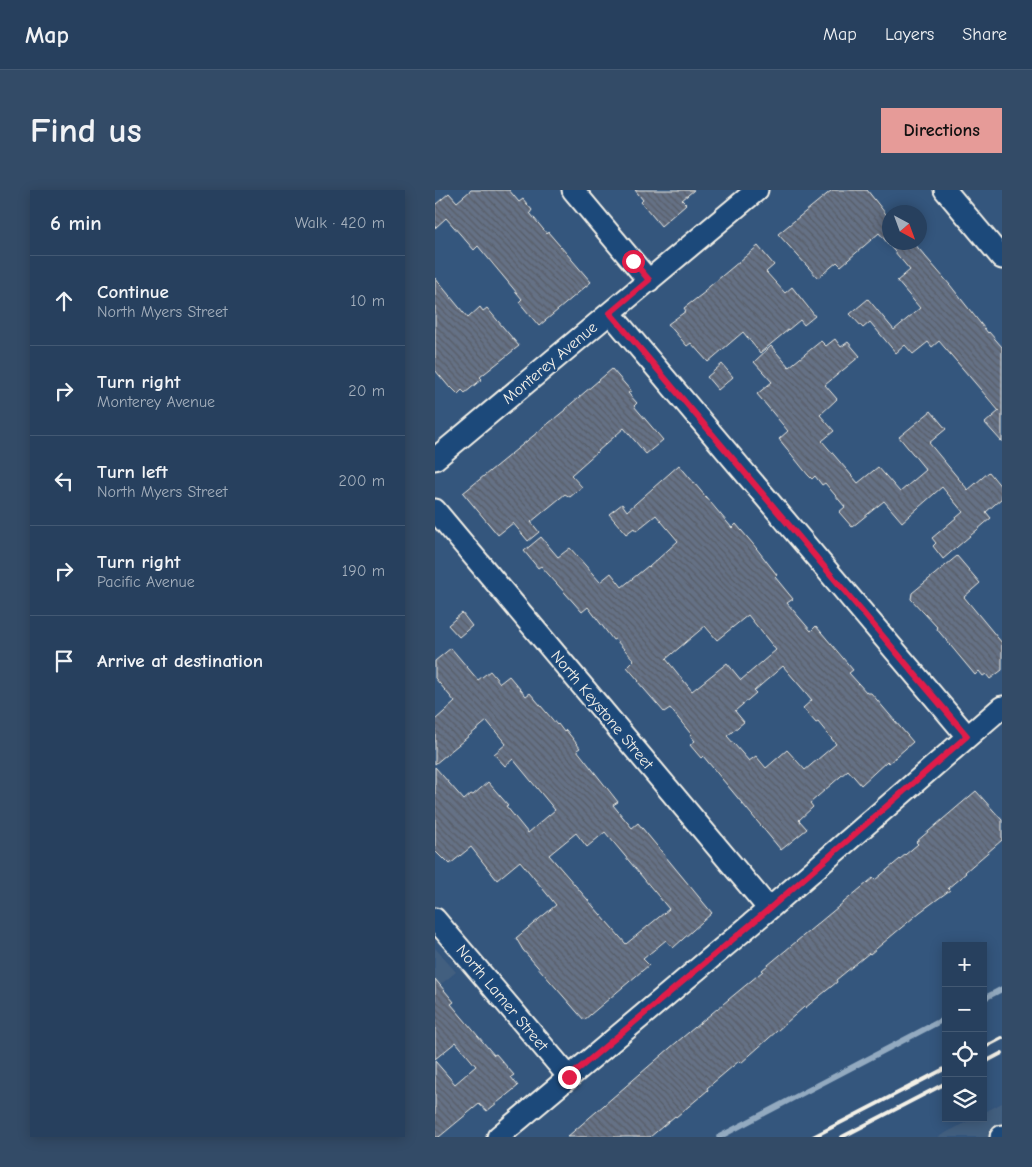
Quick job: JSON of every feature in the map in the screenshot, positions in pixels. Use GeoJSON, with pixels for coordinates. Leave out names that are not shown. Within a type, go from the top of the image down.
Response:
{"type":"FeatureCollection","features":[{"type":"Feature","properties":{"kind":"street"},"geometry":{"type":"LineString","coordinates":[[573,190],[649,280]]}},
{"type":"Feature","properties":{"kind":"street","name":"Monterey Avenue"},"geometry":{"type":"LineString","coordinates":[[435,458],[757,190]]}},
{"type":"Feature","properties":{"kind":"street"},"geometry":{"type":"LineString","coordinates":[[945,190],[1002,258]]}},
{"type":"Feature","properties":{"kind":"street"},"geometry":{"type":"LineString","coordinates":[[610,313],[967,736]]}},
{"type":"Feature","properties":{"kind":"street","name":"North Keystone Street"},"geometry":{"type":"LineString","coordinates":[[435,510],[769,909]]}},
{"type":"Feature","properties":{"kind":"street"},"geometry":{"type":"LineString","coordinates":[[498,1137],[769,909],[1002,707]]}},
{"type":"Feature","properties":{"kind":"street","name":"North Lamer Street"},"geometry":{"type":"LineString","coordinates":[[435,919],[569,1077]]}},
{"type":"Feature","properties":{"kind":"shaded area"},"geometry":{"type":"Polygon","coordinates":[[[435,948],[456,972],[435,989],[435,948]]]}},
{"type":"Feature","properties":{"kind":"shaded area"},"geometry":{"type":"Polygon","coordinates":[[[1002,1103],[1002,1137],[938,1137],[966,1122],[987,1122],[987,1111],[1002,1103]]]}},
{"type":"Feature","properties":{"kind":"building"},"geometry":{"type":"Polygon","coordinates":[[[471,190],[509,190],[519,202],[523,199],[532,210],[530,213],[547,234],[548,232],[591,282],[539,326],[519,302],[522,299],[478,246],[474,250],[446,218],[435,228],[435,205],[449,193],[457,202],[471,190]]]}},
{"type":"Feature","properties":{"kind":"building"},"geometry":{"type":"Polygon","coordinates":[[[635,190],[694,190],[682,200],[686,204],[661,226],[641,202],[643,200],[635,190]]]}},
{"type":"Feature","properties":{"kind":"building"},"geometry":{"type":"Polygon","coordinates":[[[832,190],[867,190],[882,209],[882,237],[879,233],[841,266],[837,262],[818,278],[778,234],[832,190]]]}},
{"type":"Feature","properties":{"kind":"building"},"geometry":{"type":"Polygon","coordinates":[[[758,246],[774,265],[766,272],[785,293],[792,287],[815,316],[804,325],[800,320],[760,353],[743,332],[708,362],[691,343],[687,346],[668,324],[686,311],[684,308],[758,246]]]}},
{"type":"Feature","properties":{"kind":"building"},"geometry":{"type":"Polygon","coordinates":[[[893,250],[920,250],[988,333],[1002,347],[1002,442],[985,423],[999,411],[939,341],[932,347],[928,342],[913,354],[905,345],[896,353],[870,322],[863,328],[850,314],[868,299],[894,330],[920,308],[897,281],[910,270],[893,250]]]}},
{"type":"Feature","properties":{"kind":"building"},"geometry":{"type":"Polygon","coordinates":[[[435,278],[468,318],[480,307],[483,311],[487,308],[519,346],[480,377],[482,379],[465,393],[462,390],[458,394],[450,388],[435,370],[435,278]]]}},
{"type":"Feature","properties":{"kind":"building"},"geometry":{"type":"Polygon","coordinates":[[[835,339],[841,347],[848,342],[860,356],[825,385],[837,399],[820,415],[834,431],[822,441],[858,483],[878,467],[900,492],[926,470],[899,437],[931,411],[946,429],[929,443],[968,490],[989,472],[1002,488],[1002,498],[986,512],[991,518],[943,559],[933,546],[936,543],[932,538],[963,512],[942,487],[902,522],[884,501],[852,527],[839,512],[845,507],[825,483],[822,485],[815,476],[812,479],[808,475],[779,439],[788,431],[757,394],[772,382],[754,362],[771,346],[789,367],[821,341],[826,346],[835,339]]]}},
{"type":"Feature","properties":{"kind":"building"},"geometry":{"type":"Polygon","coordinates":[[[722,364],[733,377],[718,390],[707,377],[722,364]]]}},
{"type":"Feature","properties":{"kind":"building"},"geometry":{"type":"Polygon","coordinates":[[[612,369],[631,391],[628,393],[637,403],[634,406],[663,440],[646,454],[624,428],[571,475],[582,487],[570,497],[565,494],[531,522],[539,532],[528,541],[513,523],[498,535],[463,493],[612,369]]]}},
{"type":"Feature","properties":{"kind":"building"},"geometry":{"type":"Polygon","coordinates":[[[679,465],[732,528],[736,524],[753,544],[777,575],[775,577],[793,599],[787,603],[811,631],[816,626],[853,670],[849,673],[867,693],[871,693],[913,742],[889,763],[887,761],[861,785],[848,770],[810,803],[813,807],[799,820],[807,829],[781,850],[703,756],[701,758],[690,745],[695,741],[670,708],[664,712],[638,682],[627,667],[634,660],[615,639],[613,640],[588,607],[582,612],[541,566],[538,568],[524,551],[541,537],[558,557],[570,548],[600,582],[611,573],[622,587],[649,567],[678,541],[656,515],[636,531],[634,528],[626,534],[609,514],[622,504],[627,511],[679,465]],[[748,615],[717,640],[705,626],[666,659],[692,691],[727,663],[741,680],[776,650],[748,615]],[[783,666],[754,691],[756,693],[735,711],[744,722],[727,736],[749,761],[756,756],[766,768],[787,750],[805,770],[836,744],[818,722],[816,723],[803,708],[812,700],[783,666]]]}},
{"type":"Feature","properties":{"kind":"building"},"geometry":{"type":"Polygon","coordinates":[[[957,556],[980,583],[964,597],[1002,643],[1002,670],[990,679],[986,674],[983,676],[979,671],[975,675],[937,627],[911,599],[912,593],[957,556]]]}},
{"type":"Feature","properties":{"kind":"building"},"geometry":{"type":"Polygon","coordinates":[[[462,613],[472,626],[459,637],[448,625],[462,613]]]}},
{"type":"Feature","properties":{"kind":"building"},"geometry":{"type":"Polygon","coordinates":[[[451,648],[478,680],[490,671],[500,683],[509,676],[526,696],[530,693],[557,725],[564,732],[566,730],[580,748],[577,750],[618,802],[613,805],[632,828],[638,823],[712,913],[673,948],[666,940],[643,959],[649,965],[584,1020],[523,950],[516,938],[556,905],[520,861],[497,880],[471,847],[450,864],[435,851],[435,767],[464,800],[488,782],[508,805],[506,806],[528,833],[555,810],[513,759],[505,766],[494,754],[506,744],[487,721],[435,764],[435,720],[455,702],[435,678],[435,661],[451,648]],[[605,832],[587,847],[576,833],[549,855],[626,944],[669,909],[605,832]]]}},
{"type":"Feature","properties":{"kind":"building"},"geometry":{"type":"Polygon","coordinates":[[[976,791],[1002,820],[1002,840],[948,888],[950,890],[836,980],[837,982],[804,1007],[741,1063],[739,1061],[707,1088],[708,1090],[650,1137],[567,1137],[762,970],[873,878],[875,880],[918,844],[916,842],[976,791]]]}},
{"type":"Feature","properties":{"kind":"building"},"geometry":{"type":"Polygon","coordinates":[[[435,979],[454,1002],[451,1004],[494,1055],[496,1054],[514,1075],[511,1077],[518,1086],[487,1111],[479,1104],[439,1137],[435,1137],[435,1061],[455,1084],[476,1066],[456,1042],[435,1059],[435,979]]]}},
{"type":"Feature","properties":{"kind":"waterway"},"geometry":{"type":"LineString","coordinates":[[987,997],[1002,989]]}},
{"type":"Feature","properties":{"kind":"waterway"},"geometry":{"type":"LineString","coordinates":[[719,1137],[942,1020]]}},
{"type":"Feature","properties":{"kind":"railway"},"geometry":{"type":"LineString","coordinates":[[987,1046],[1002,1038]]}},
{"type":"Feature","properties":{"kind":"railway"},"geometry":{"type":"LineString","coordinates":[[987,1061],[1002,1053]]}},
{"type":"Feature","properties":{"kind":"railway"},"geometry":{"type":"LineString","coordinates":[[813,1137],[942,1070]]}},
{"type":"Feature","properties":{"kind":"railway"},"geometry":{"type":"LineString","coordinates":[[842,1137],[942,1085]]}},
{"type":"Feature","properties":{"kind":"route"},"geometry":{"type":"LineString","coordinates":[[569,1077],[769,909],[967,736],[610,313],[649,280],[633,261]]}}]}
